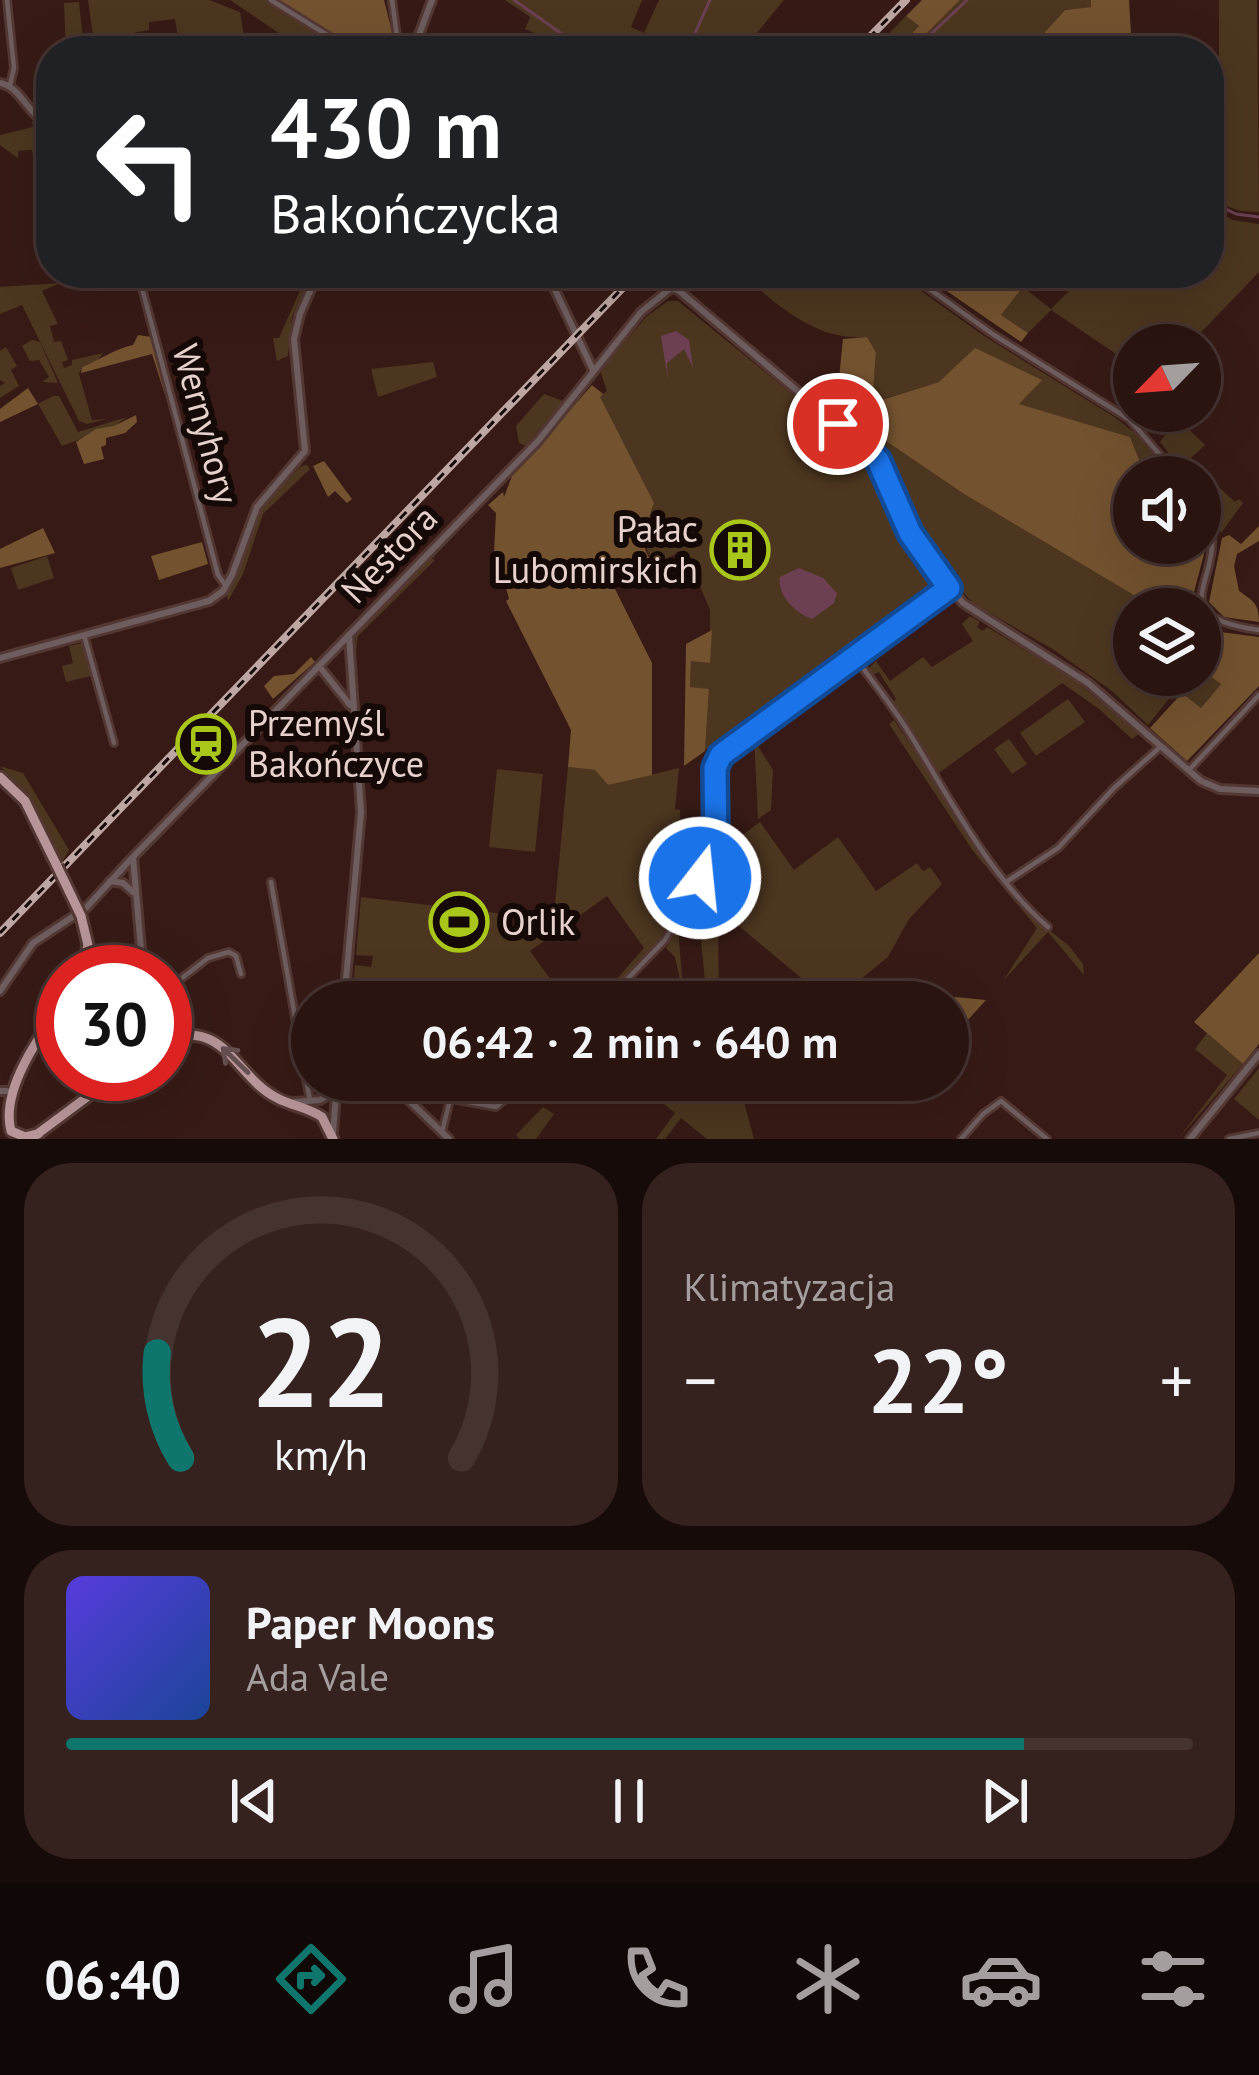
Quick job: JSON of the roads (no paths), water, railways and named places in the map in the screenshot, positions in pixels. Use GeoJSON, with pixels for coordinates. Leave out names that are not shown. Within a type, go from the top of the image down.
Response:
{"type":"FeatureCollection","features":[{"type":"Feature","properties":{"kind":"main road"},"geometry":{"type":"LineString","coordinates":[[0,777],[25,801],[81,916],[88,945]]}},
{"type":"Feature","properties":{"kind":"main road"},"geometry":{"type":"LineString","coordinates":[[192,1039],[212,1040],[275,1097],[322,1117],[333,1137]]}},
{"type":"Feature","properties":{"kind":"main road"},"geometry":{"type":"LineString","coordinates":[[7,1139],[2,1124],[4,1090],[36,1043]]}},
{"type":"Feature","properties":{"kind":"main road"},"geometry":{"type":"LineString","coordinates":[[3,1112],[16,1135],[35,1136],[82,1101]]}},
{"type":"Feature","properties":{"kind":"street"},"geometry":{"type":"LineString","coordinates":[[7,0],[14,68],[10,85]]}},
{"type":"Feature","properties":{"kind":"street"},"geometry":{"type":"LineString","coordinates":[[271,0],[329,36]]}},
{"type":"Feature","properties":{"kind":"street"},"geometry":{"type":"LineString","coordinates":[[392,0],[397,36]]}},
{"type":"Feature","properties":{"kind":"street"},"geometry":{"type":"LineString","coordinates":[[419,36],[432,0]]}},
{"type":"Feature","properties":{"kind":"street"},"geometry":{"type":"LineString","coordinates":[[0,83],[10,85],[36,116]]}},
{"type":"Feature","properties":{"kind":"street","name":"Wernyhory"},"geometry":{"type":"LineString","coordinates":[[142,288],[218,575],[226,586]]}},
{"type":"Feature","properties":{"kind":"street"},"geometry":{"type":"LineString","coordinates":[[0,658],[208,601],[226,586],[252,514],[306,447],[294,339],[311,288]]}},
{"type":"Feature","properties":{"kind":"street"},"geometry":{"type":"LineString","coordinates":[[555,288],[592,370]]}},
{"type":"Feature","properties":{"kind":"street"},"geometry":{"type":"LineString","coordinates":[[681,288],[878,460],[910,533],[970,609],[1088,683],[1187,772],[1211,786],[1259,791]]}},
{"type":"Feature","properties":{"kind":"street"},"geometry":{"type":"LineString","coordinates":[[928,288],[1129,419],[1161,456]]}},
{"type":"Feature","properties":{"kind":"street","name":"Nestora"},"geometry":{"type":"LineString","coordinates":[[0,991],[33,943],[86,908],[538,441],[652,300],[664,291],[678,290]]}},
{"type":"Feature","properties":{"kind":"street"},"geometry":{"type":"LineString","coordinates":[[1210,564],[1201,594],[1205,610],[1222,625],[1259,630]]}},
{"type":"Feature","properties":{"kind":"street"},"geometry":{"type":"LineString","coordinates":[[626,981],[659,948],[714,854],[718,759],[949,588]]}},
{"type":"Feature","properties":{"kind":"street"},"geometry":{"type":"LineString","coordinates":[[346,981],[361,812],[349,634]]}},
{"type":"Feature","properties":{"kind":"street"},"geometry":{"type":"LineString","coordinates":[[84,635],[114,743]]}},
{"type":"Feature","properties":{"kind":"street"},"geometry":{"type":"LineString","coordinates":[[328,656],[342,656],[349,664]]}},
{"type":"Feature","properties":{"kind":"street"},"geometry":{"type":"LineString","coordinates":[[854,656],[1006,882],[1048,927]]}},
{"type":"Feature","properties":{"kind":"street"},"geometry":{"type":"LineString","coordinates":[[319,666],[354,710]]}},
{"type":"Feature","properties":{"kind":"street"},"geometry":{"type":"LineString","coordinates":[[1187,772],[1259,695]]}},
{"type":"Feature","properties":{"kind":"street"},"geometry":{"type":"LineString","coordinates":[[1006,882],[1058,848],[1114,788],[1161,747]]}},
{"type":"Feature","properties":{"kind":"street"},"geometry":{"type":"LineString","coordinates":[[133,857],[140,945]]}},
{"type":"Feature","properties":{"kind":"street"},"geometry":{"type":"LineString","coordinates":[[110,881],[136,895]]}},
{"type":"Feature","properties":{"kind":"street"},"geometry":{"type":"LineString","coordinates":[[271,882],[291,994]]}},
{"type":"Feature","properties":{"kind":"street"},"geometry":{"type":"LineString","coordinates":[[192,970],[208,958],[229,952],[236,956],[242,974]]}},
{"type":"Feature","properties":{"kind":"street"},"geometry":{"type":"LineString","coordinates":[[1190,1139],[1259,1054]]}},
{"type":"Feature","properties":{"kind":"street"},"geometry":{"type":"LineString","coordinates":[[290,1102],[310,1101]]}},
{"type":"Feature","properties":{"kind":"street"},"geometry":{"type":"LineString","coordinates":[[322,1101],[334,1116]]}},
{"type":"Feature","properties":{"kind":"street"},"geometry":{"type":"LineString","coordinates":[[333,1137],[335,1101]]}},
{"type":"Feature","properties":{"kind":"street"},"geometry":{"type":"LineString","coordinates":[[410,1101],[449,1139]]}},
{"type":"Feature","properties":{"kind":"street"},"geometry":{"type":"LineString","coordinates":[[442,1132],[450,1101]]}},
{"type":"Feature","properties":{"kind":"street"},"geometry":{"type":"LineString","coordinates":[[457,1101],[496,1107],[503,1101]]}},
{"type":"Feature","properties":{"kind":"street"},"geometry":{"type":"LineString","coordinates":[[961,1139],[1001,1101],[1047,1139]]}},
{"type":"Feature","properties":{"kind":"street"},"geometry":{"type":"LineString","coordinates":[[1229,1139],[1259,1133]]}},
{"type":"Feature","properties":{"kind":"waterway"},"geometry":{"type":"LineString","coordinates":[[514,0],[565,36]]}},
{"type":"Feature","properties":{"kind":"waterway"},"geometry":{"type":"LineString","coordinates":[[694,36],[710,0]]}},
{"type":"Feature","properties":{"kind":"waterway"},"geometry":{"type":"LineString","coordinates":[[929,36],[967,0]]}},
{"type":"Feature","properties":{"kind":"waterway"},"geometry":{"type":"LineString","coordinates":[[1224,208],[1259,217]]}},
{"type":"Feature","properties":{"kind":"railway"},"geometry":{"type":"LineString","coordinates":[[871,36],[906,0]]}},
{"type":"Feature","properties":{"kind":"railway"},"geometry":{"type":"LineString","coordinates":[[0,933],[623,288]]}},
{"type":"Feature","properties":{"kind":"place","name":"Pałac Lubomirskich"},"geometry":{"type":"Point","coordinates":[740,550]}},
{"type":"Feature","properties":{"kind":"place","name":"Przemyśl Bakończyce"},"geometry":{"type":"Point","coordinates":[206,744]}},
{"type":"Feature","properties":{"kind":"place","name":"Orlik"},"geometry":{"type":"Point","coordinates":[459,922]}}]}
